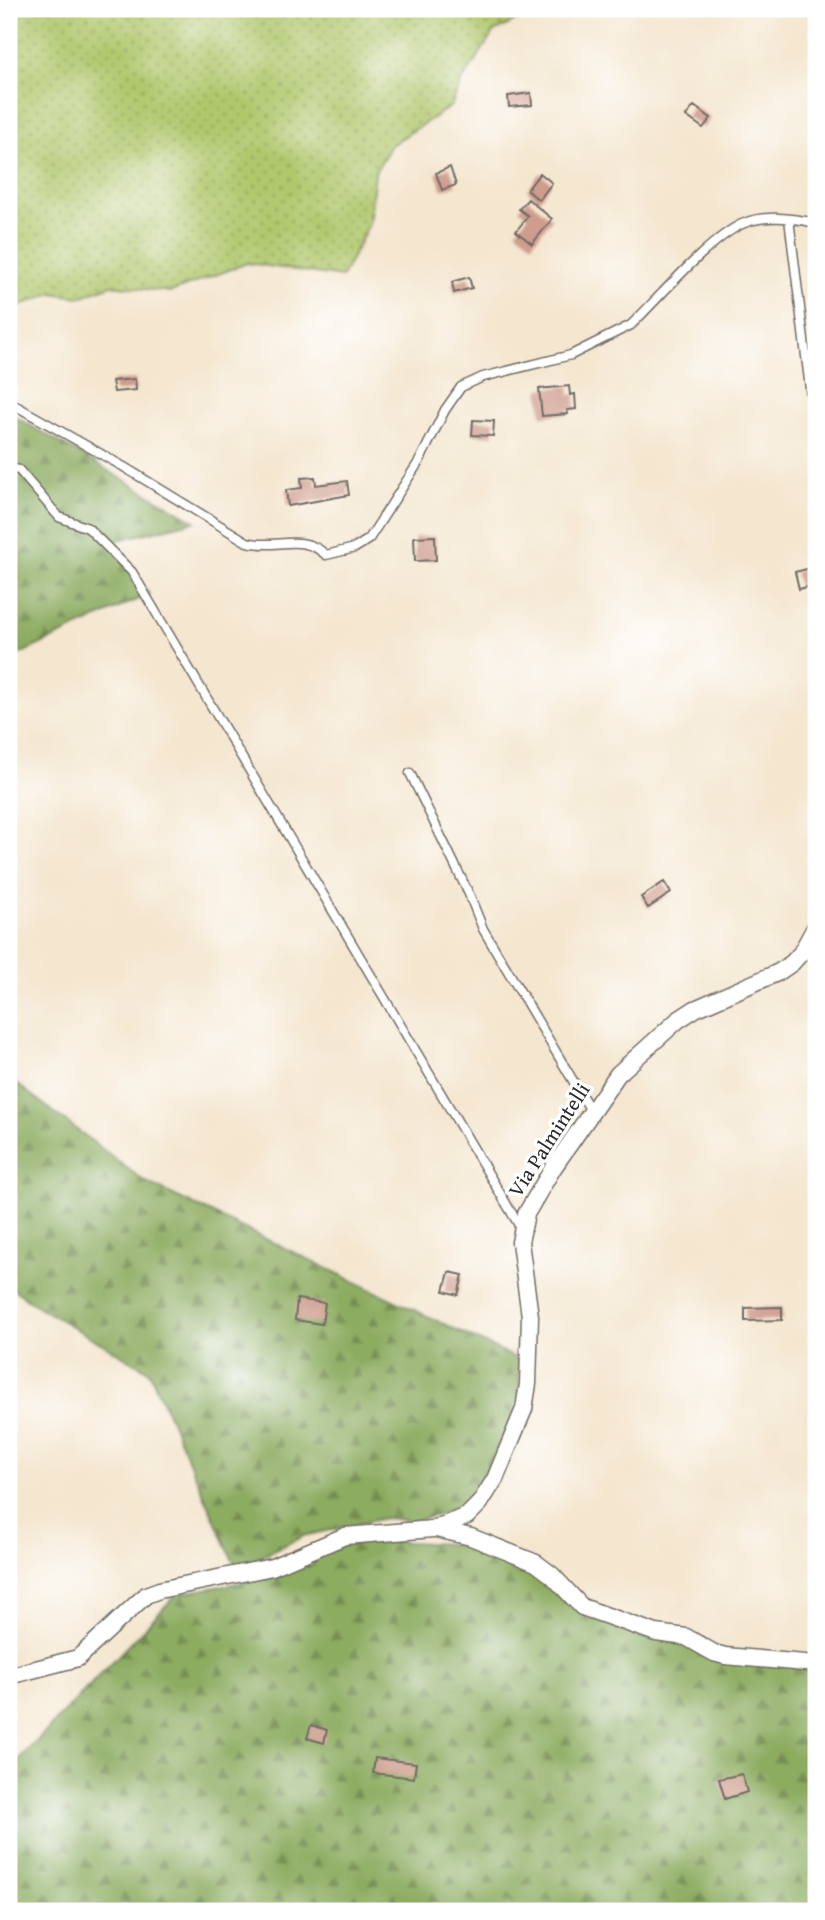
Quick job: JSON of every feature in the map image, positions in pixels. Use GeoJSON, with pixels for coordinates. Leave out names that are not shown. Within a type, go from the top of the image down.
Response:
{"type":"FeatureCollection","features":[{"type":"Feature","properties":{"kind":"street","name":"Via Palmintelli"},"geometry":{"type":"LineString","coordinates":[[9,1676],[78,1658],[146,1595],[159,1590],[272,1567],[345,1536],[433,1529],[467,1516],[481,1503],[495,1479],[524,1409],[530,1316],[520,1242],[526,1214],[553,1168],[618,1074],[678,1020],[695,1009],[779,972],[792,963],[801,953],[816,926]]}},
{"type":"Feature","properties":{"kind":"street"},"geometry":{"type":"LineString","coordinates":[[433,1529],[471,1537],[536,1563],[552,1575],[582,1607],[603,1616],[656,1633],[686,1637],[714,1653],[725,1656],[816,1664]]}},
{"type":"Feature","properties":{"kind":"lane"},"geometry":{"type":"LineString","coordinates":[[9,402],[124,467],[247,542],[270,545],[307,542],[326,555],[336,553],[355,548],[369,539],[421,460],[445,411],[461,387],[483,377],[571,355],[620,332],[631,325],[712,244],[729,231],[757,220],[789,219],[816,223]]}},
{"type":"Feature","properties":{"kind":"lane"},"geometry":{"type":"LineString","coordinates":[[789,219],[816,437]]}},
{"type":"Feature","properties":{"kind":"lane"},"geometry":{"type":"LineString","coordinates":[[9,468],[19,470],[60,517],[88,528],[132,572],[512,1210],[521,1230]]}},
{"type":"Feature","properties":{"kind":"lane"},"geometry":{"type":"LineString","coordinates":[[410,773],[484,929],[592,1111]]}},
{"type":"Feature","properties":{"kind":"green space"},"geometry":{"type":"Polygon","coordinates":[[[9,9],[528,9],[517,20],[494,32],[461,83],[451,106],[391,145],[375,172],[369,224],[342,277],[247,263],[171,292],[111,285],[80,297],[52,293],[9,310],[9,9]]]}},
{"type":"Feature","properties":{"kind":"green space"},"geometry":{"type":"Polygon","coordinates":[[[9,413],[195,521],[110,542],[149,594],[9,659],[9,413]]]}},
{"type":"Feature","properties":{"kind":"green space"},"geometry":{"type":"Polygon","coordinates":[[[9,1078],[144,1181],[519,1360],[519,1395],[507,1429],[475,1492],[461,1505],[442,1514],[415,1521],[385,1518],[303,1536],[253,1561],[234,1563],[149,1371],[40,1308],[9,1286],[9,1078]]]}},
{"type":"Feature","properties":{"kind":"green space"},"geometry":{"type":"Polygon","coordinates":[[[364,1540],[471,1545],[532,1568],[548,1581],[655,1638],[816,1668],[816,1911],[9,1911],[9,1770],[177,1594],[262,1579],[303,1563],[307,1567],[314,1565],[312,1558],[343,1545],[364,1540]]]}},
{"type":"Feature","properties":{"kind":"building"},"geometry":{"type":"Polygon","coordinates":[[[531,93],[532,105],[509,107],[508,96],[531,93]]]}},
{"type":"Feature","properties":{"kind":"building"},"geometry":{"type":"Polygon","coordinates":[[[694,106],[711,118],[703,128],[686,116],[694,106]]]}},
{"type":"Feature","properties":{"kind":"building"},"geometry":{"type":"Polygon","coordinates":[[[450,167],[456,185],[442,190],[436,173],[450,167]]]}},
{"type":"Feature","properties":{"kind":"building"},"geometry":{"type":"Polygon","coordinates":[[[540,173],[552,183],[539,200],[527,190],[540,173]]]}},
{"type":"Feature","properties":{"kind":"building"},"geometry":{"type":"Polygon","coordinates":[[[528,199],[552,219],[532,244],[516,231],[528,216],[519,209],[528,199]]]}},
{"type":"Feature","properties":{"kind":"building"},"geometry":{"type":"Polygon","coordinates":[[[469,277],[472,288],[454,293],[452,282],[469,277]]]}},
{"type":"Feature","properties":{"kind":"building"},"geometry":{"type":"Polygon","coordinates":[[[135,379],[136,390],[114,392],[112,381],[135,379]]]}},
{"type":"Feature","properties":{"kind":"building"},"geometry":{"type":"Polygon","coordinates":[[[569,386],[570,395],[575,394],[576,409],[567,410],[568,414],[542,416],[539,389],[569,386]]]}},
{"type":"Feature","properties":{"kind":"building"},"geometry":{"type":"Polygon","coordinates":[[[473,420],[494,421],[493,436],[472,435],[473,420]]]}},
{"type":"Feature","properties":{"kind":"building"},"geometry":{"type":"Polygon","coordinates":[[[315,477],[316,485],[347,481],[349,495],[288,506],[286,490],[302,488],[301,478],[315,477]]]}},
{"type":"Feature","properties":{"kind":"building"},"geometry":{"type":"Polygon","coordinates":[[[435,536],[436,560],[415,561],[414,537],[435,536]]]}},
{"type":"Feature","properties":{"kind":"building"},"geometry":{"type":"Polygon","coordinates":[[[811,568],[815,585],[799,589],[795,572],[811,568]]]}},
{"type":"Feature","properties":{"kind":"building"},"geometry":{"type":"Polygon","coordinates":[[[664,882],[671,893],[648,908],[641,897],[664,882]]]}},
{"type":"Feature","properties":{"kind":"building"},"geometry":{"type":"Polygon","coordinates":[[[449,1272],[463,1275],[458,1295],[444,1291],[449,1272]]]}},
{"type":"Feature","properties":{"kind":"building"},"geometry":{"type":"Polygon","coordinates":[[[297,1299],[325,1303],[322,1324],[295,1320],[297,1299]]]}},
{"type":"Feature","properties":{"kind":"building"},"geometry":{"type":"Polygon","coordinates":[[[782,1307],[782,1320],[745,1321],[745,1308],[782,1307]]]}},
{"type":"Feature","properties":{"kind":"building"},"geometry":{"type":"Polygon","coordinates":[[[311,1725],[327,1730],[324,1743],[307,1738],[311,1725]]]}},
{"type":"Feature","properties":{"kind":"building"},"geometry":{"type":"Polygon","coordinates":[[[375,1758],[416,1763],[414,1778],[373,1773],[375,1758]]]}},
{"type":"Feature","properties":{"kind":"building"},"geometry":{"type":"Polygon","coordinates":[[[742,1774],[747,1792],[725,1799],[719,1779],[742,1774]]]}}]}
